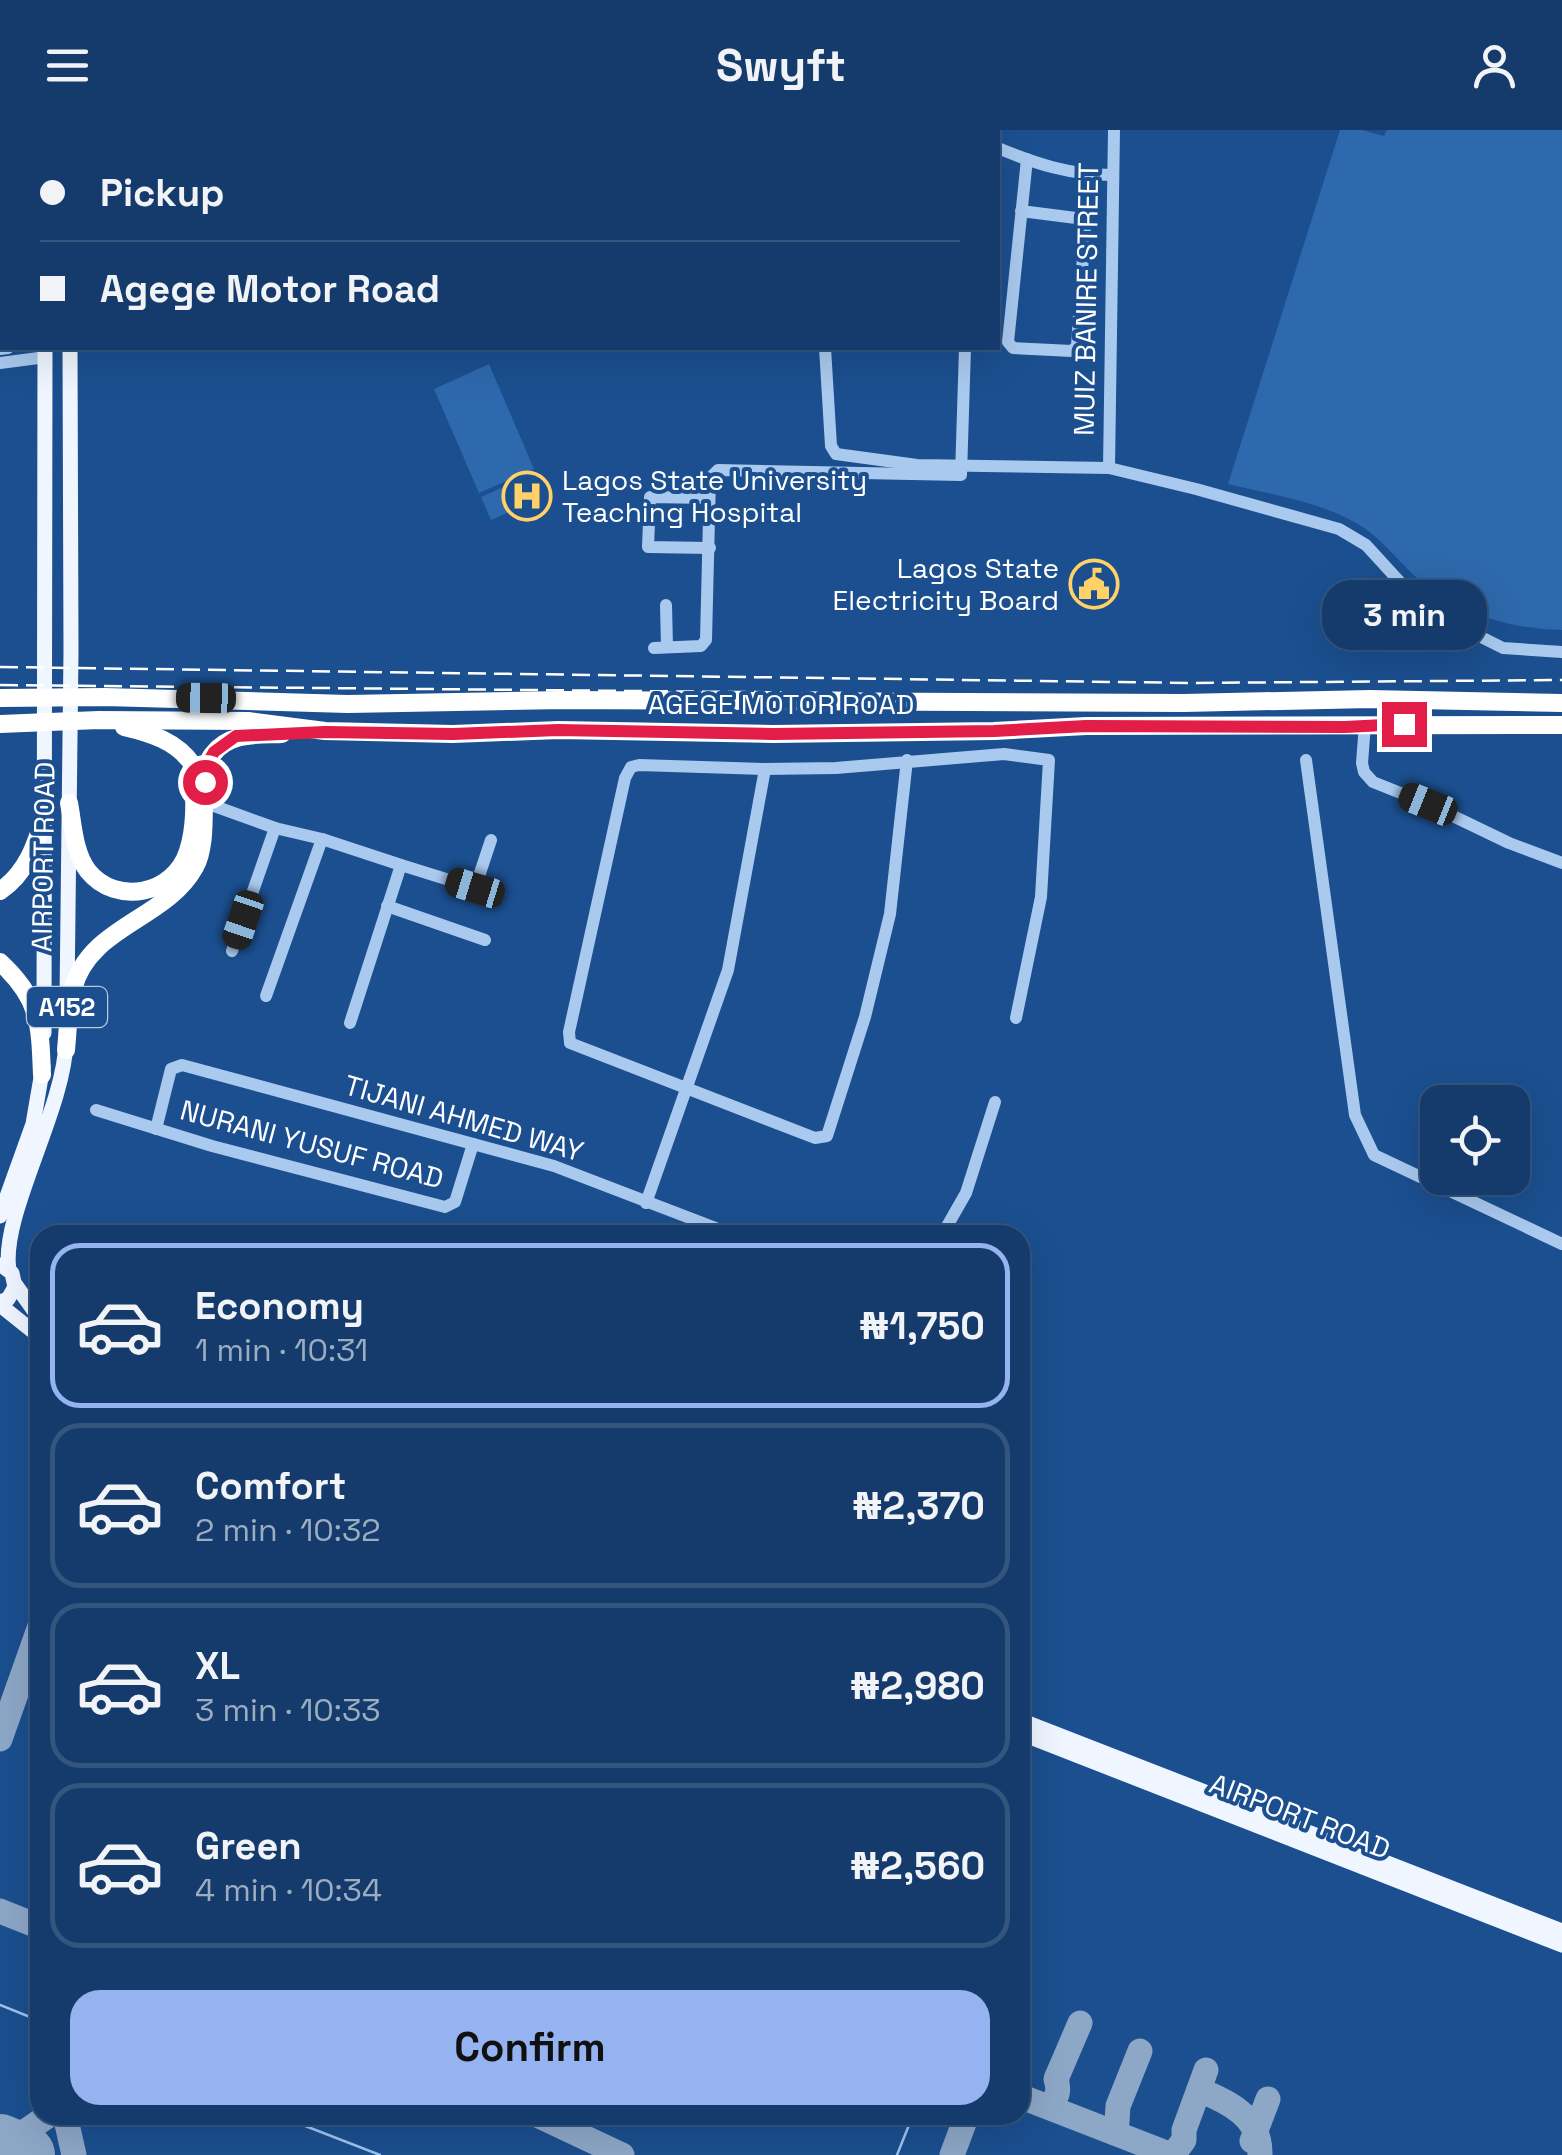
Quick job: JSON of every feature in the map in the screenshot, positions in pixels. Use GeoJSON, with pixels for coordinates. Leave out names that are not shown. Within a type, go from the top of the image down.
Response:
{"type":"FeatureCollection","features":[{"type":"Feature","properties":{"kind":"highway","name":"AGEGE MOTOR ROAD"},"geometry":{"type":"LineString","coordinates":[[0,698],[348,704],[1370,699],[1562,703]]}},
{"type":"Feature","properties":{"kind":"highway"},"geometry":{"type":"LineString","coordinates":[[994,731],[995,703]]}},
{"type":"Feature","properties":{"kind":"highway"},"geometry":{"type":"LineString","coordinates":[[66,1050],[73,987],[84,966],[98,946],[158,906],[196,866],[206,804],[200,764],[152,734],[100,720]]}},
{"type":"Feature","properties":{"kind":"highway"},"geometry":{"type":"LineString","coordinates":[[70,803],[85,868],[102,885],[124,894],[150,890],[172,876],[188,854],[200,764],[200,721]]}},
{"type":"Feature","properties":{"kind":"highway","name":"AGEGE MOTOR ROAD"},"geometry":{"type":"LineString","coordinates":[[0,724],[248,721],[325,732],[453,734],[558,730],[773,734],[1086,726],[1562,725]]}},
{"type":"Feature","properties":{"kind":"highway"},"geometry":{"type":"LineString","coordinates":[[200,764],[236,736],[325,732]]}},
{"type":"Feature","properties":{"kind":"highway"},"geometry":{"type":"LineString","coordinates":[[0,891],[14,882],[32,855],[46,812]]}},
{"type":"Feature","properties":{"kind":"highway"},"geometry":{"type":"LineString","coordinates":[[0,962],[32,1001],[40,1023],[42,1075]]}},
{"type":"Feature","properties":{"kind":"main road","name":"AIRPORT ROAD"},"geometry":{"type":"LineString","coordinates":[[8,1273],[6,1239],[49,1118],[66,1050],[70,350]]}},
{"type":"Feature","properties":{"kind":"main road","name":"AIRPORT ROAD"},"geometry":{"type":"LineString","coordinates":[[0,1216],[33,1124],[42,1075],[45,352]]}},
{"type":"Feature","properties":{"kind":"main road"},"geometry":{"type":"LineString","coordinates":[[8,1273],[12,1294],[0,1303],[30,1328]]}},
{"type":"Feature","properties":{"kind":"main road"},"geometry":{"type":"LineString","coordinates":[[8,1273],[30,1305]]}},
{"type":"Feature","properties":{"kind":"main road","name":"AIRPORT ROAD"},"geometry":{"type":"LineString","coordinates":[[1030,1724],[1562,1931]]}},
{"type":"Feature","properties":{"kind":"main road","name":"AIRPORT ROAD"},"geometry":{"type":"LineString","coordinates":[[1030,1738],[1562,1945]]}},
{"type":"Feature","properties":{"kind":"street","name":"MUIZ BANIRE STREET"},"geometry":{"type":"LineString","coordinates":[[1109,468],[1114,130]]}},
{"type":"Feature","properties":{"kind":"street"},"geometry":{"type":"LineString","coordinates":[[1000,149],[1078,175],[1113,174]]}},
{"type":"Feature","properties":{"kind":"street"},"geometry":{"type":"LineString","coordinates":[[1021,212],[1076,218],[1085,226],[1077,346],[1072,351],[1013,348],[1008,342],[1021,212],[1027,159]]}},
{"type":"Feature","properties":{"kind":"street","name":"MUIZ BANIRE STREET"},"geometry":{"type":"LineString","coordinates":[[825,350],[830,446],[836,454],[916,465],[1109,468],[1339,529],[1366,545],[1409,592],[1451,622],[1503,648],[1562,652]]}},
{"type":"Feature","properties":{"kind":"street"},"geometry":{"type":"LineString","coordinates":[[666,605],[661,647],[701,646],[706,640],[708,498],[710,478],[718,470],[961,475],[965,350]]}},
{"type":"Feature","properties":{"kind":"street"},"geometry":{"type":"LineString","coordinates":[[0,363],[45,352]]}},
{"type":"Feature","properties":{"kind":"street"},"geometry":{"type":"LineString","coordinates":[[708,498],[650,497],[648,547],[710,548]]}},
{"type":"Feature","properties":{"kind":"street"},"geometry":{"type":"LineString","coordinates":[[1365,724],[1362,764],[1373,782],[1509,844],[1562,863]]}},
{"type":"Feature","properties":{"kind":"street"},"geometry":{"type":"LineString","coordinates":[[907,760],[890,914],[865,1016],[826,1136],[814,1138],[570,1043],[569,1032],[626,778],[631,767],[640,765],[836,768],[907,760],[1004,754],[1049,760],[1041,897],[1016,1018]]}},
{"type":"Feature","properties":{"kind":"street"},"geometry":{"type":"LineString","coordinates":[[1306,760],[1355,1115],[1374,1155],[1562,1244]]}},
{"type":"Feature","properties":{"kind":"street"},"geometry":{"type":"LineString","coordinates":[[646,1204],[728,970],[765,769]]}},
{"type":"Feature","properties":{"kind":"street"},"geometry":{"type":"LineString","coordinates":[[206,804],[475,888],[491,840]]}},
{"type":"Feature","properties":{"kind":"street"},"geometry":{"type":"LineString","coordinates":[[232,951],[275,828]]}},
{"type":"Feature","properties":{"kind":"street"},"geometry":{"type":"LineString","coordinates":[[266,996],[322,838]]}},
{"type":"Feature","properties":{"kind":"street"},"geometry":{"type":"LineString","coordinates":[[350,1023],[401,865]]}},
{"type":"Feature","properties":{"kind":"street"},"geometry":{"type":"LineString","coordinates":[[388,906],[485,940]]}},
{"type":"Feature","properties":{"kind":"street","name":"TIJANI AHMED WAY"},"geometry":{"type":"LineString","coordinates":[[156,1129],[176,1065],[554,1166],[706,1225]]}},
{"type":"Feature","properties":{"kind":"street"},"geometry":{"type":"LineString","coordinates":[[948,1225],[966,1193],[995,1102]]}},
{"type":"Feature","properties":{"kind":"street","name":"NURANI YUSUF ROAD"},"geometry":{"type":"LineString","coordinates":[[96,1110],[445,1207],[455,1202],[473,1144]]}},
{"type":"Feature","properties":{"kind":"shaded area"},"geometry":{"type":"Polygon","coordinates":[[[1340,130],[1384,136],[1387,130],[1562,130],[1562,630],[1505,623],[1468,610],[1418,579],[1376,538],[1346,518],[1297,500],[1228,484],[1340,130]]]}},
{"type":"Feature","properties":{"kind":"shaded area"},"geometry":{"type":"Polygon","coordinates":[[[489,364],[534,469],[479,493],[434,389],[489,364]]]}},
{"type":"Feature","properties":{"kind":"shaded area"},"geometry":{"type":"Polygon","coordinates":[[[531,474],[542,498],[491,520],[481,497],[531,474]]]}},
{"type":"Feature","properties":{"kind":"waterway"},"geometry":{"type":"LineString","coordinates":[[0,2005],[30,2017]]}},
{"type":"Feature","properties":{"kind":"waterway"},"geometry":{"type":"LineString","coordinates":[[303,2125],[380,2155]]}},
{"type":"Feature","properties":{"kind":"waterway"},"geometry":{"type":"LineString","coordinates":[[897,2155],[909,2125]]}},
{"type":"Feature","properties":{"kind":"taxiway"},"geometry":{"type":"LineString","coordinates":[[0,1739],[30,1654]]}},
{"type":"Feature","properties":{"kind":"taxiway"},"geometry":{"type":"LineString","coordinates":[[0,1911],[30,1923]]}},
{"type":"Feature","properties":{"kind":"taxiway"},"geometry":{"type":"LineString","coordinates":[[1048,2107],[1057,2095],[1056,2079],[1080,2023]]}},
{"type":"Feature","properties":{"kind":"taxiway"},"geometry":{"type":"LineString","coordinates":[[1108,2130],[1117,2122],[1118,2106],[1140,2051]]}},
{"type":"Feature","properties":{"kind":"taxiway"},"geometry":{"type":"LineString","coordinates":[[1173,2155],[1184,2140],[1206,2070]]}},
{"type":"Feature","properties":{"kind":"taxiway"},"geometry":{"type":"LineString","coordinates":[[1199,2090],[1242,2113],[1255,2131],[1260,2155]]}},
{"type":"Feature","properties":{"kind":"taxiway"},"geometry":{"type":"LineString","coordinates":[[1252,2141],[1268,2099]]}},
{"type":"Feature","properties":{"kind":"taxiway"},"geometry":{"type":"LineString","coordinates":[[1030,2100],[1171,2155]]}},
{"type":"Feature","properties":{"kind":"taxiway"},"geometry":{"type":"LineString","coordinates":[[0,2138],[35,2125]]}},
{"type":"Feature","properties":{"kind":"taxiway"},"geometry":{"type":"LineString","coordinates":[[67,2125],[74,2155]]}},
{"type":"Feature","properties":{"kind":"taxiway"},"geometry":{"type":"LineString","coordinates":[[558,2125],[622,2155]]}},
{"type":"Feature","properties":{"kind":"taxiway"},"geometry":{"type":"LineString","coordinates":[[952,2155],[963,2125]]}},
{"type":"Feature","properties":{"kind":"runway"},"geometry":{"type":"LineString","coordinates":[[0,2145],[24,2155]]}},
{"type":"Feature","properties":{"kind":"railway"},"geometry":{"type":"LineString","coordinates":[[0,667],[1191,683],[1562,680]]}},
{"type":"Feature","properties":{"kind":"railway"},"geometry":{"type":"LineString","coordinates":[[0,685],[847,693]]}},
{"type":"Feature","properties":{"kind":"place","name":"Lagos State University Teaching Hospital"},"geometry":{"type":"Point","coordinates":[527,496]}},
{"type":"Feature","properties":{"kind":"place","name":"Lagos State Electricity Board"},"geometry":{"type":"Point","coordinates":[1094,584]}},
{"type":"Feature","properties":{"kind":"route"},"geometry":{"type":"LineString","coordinates":[[205,782],[207,764],[214,752],[236,736],[558,730],[773,734],[1086,726],[1404,724]]}}]}
